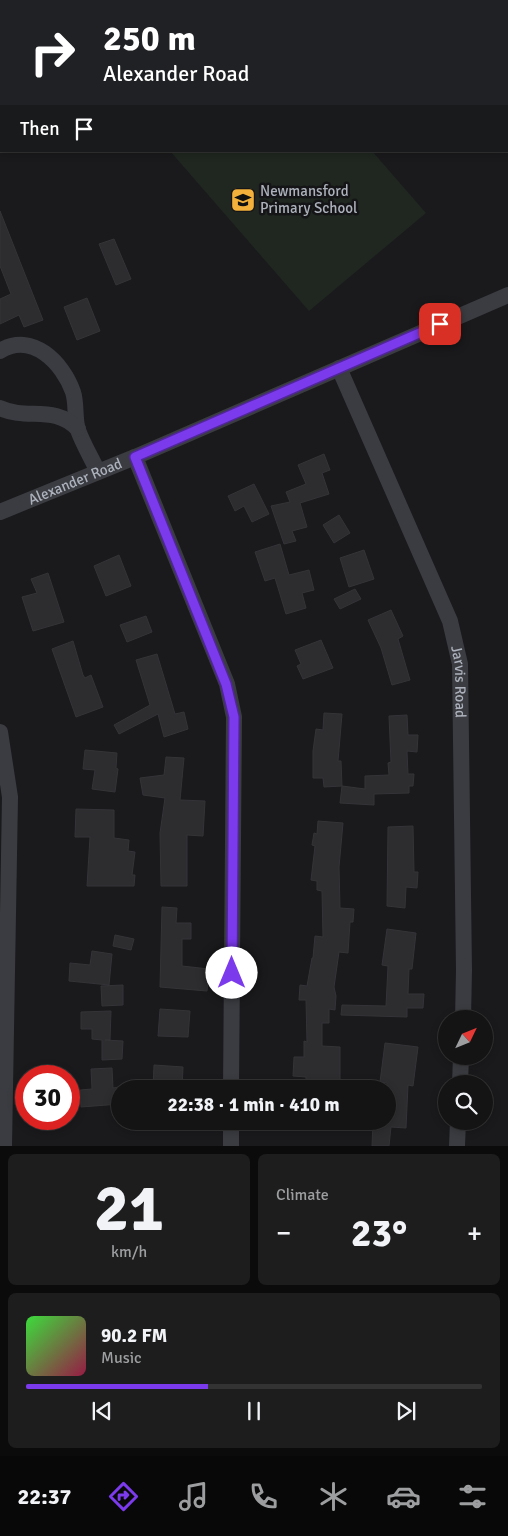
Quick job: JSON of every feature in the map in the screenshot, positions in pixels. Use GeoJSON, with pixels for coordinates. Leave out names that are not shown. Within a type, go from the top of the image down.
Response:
{"type":"FeatureCollection","features":[{"type":"Feature","properties":{"kind":"street","name":"Alexander Road"},"geometry":{"type":"LineString","coordinates":[[0,512],[135,457],[508,295]]}},
{"type":"Feature","properties":{"kind":"street"},"geometry":{"type":"LineString","coordinates":[[0,350],[8,346],[30,346],[44,350],[57,364],[74,394],[78,429],[98,472]]}},
{"type":"Feature","properties":{"kind":"street","name":"Jarvis Road"},"geometry":{"type":"LineString","coordinates":[[339,368],[436,588],[457,642],[461,683],[464,970],[462,1010]]}},
{"type":"Feature","properties":{"kind":"street"},"geometry":{"type":"LineString","coordinates":[[0,408],[12,412],[51,414],[68,420],[78,429]]}},
{"type":"Feature","properties":{"kind":"street"},"geometry":{"type":"LineString","coordinates":[[135,457],[226,684],[234,717],[231,1080]]}},
{"type":"Feature","properties":{"kind":"street"},"geometry":{"type":"LineString","coordinates":[[0,732],[10,797],[4,1146]]}},
{"type":"Feature","properties":{"kind":"street"},"geometry":{"type":"LineString","coordinates":[[230,1146],[231,1130]]}},
{"type":"Feature","properties":{"kind":"street"},"geometry":{"type":"LineString","coordinates":[[457,1146],[458,1130]]}},
{"type":"Feature","properties":{"kind":"shaded area"},"geometry":{"type":"Polygon","coordinates":[[[171,152],[373,152],[426,213],[309,311],[171,152]]]}},
{"type":"Feature","properties":{"kind":"building"},"geometry":{"type":"Polygon","coordinates":[[[0,211],[43,320],[24,327],[19,315],[0,324],[0,299],[11,294],[0,266],[0,211]]]}},
{"type":"Feature","properties":{"kind":"building"},"geometry":{"type":"Polygon","coordinates":[[[114,239],[131,279],[116,285],[99,244],[114,239]]]}},
{"type":"Feature","properties":{"kind":"building"},"geometry":{"type":"Polygon","coordinates":[[[87,298],[100,331],[77,340],[64,307],[87,298]]]}},
{"type":"Feature","properties":{"kind":"building"},"geometry":{"type":"Polygon","coordinates":[[[324,454],[330,470],[322,473],[329,494],[300,503],[307,527],[292,531],[296,541],[284,544],[271,506],[290,502],[286,492],[306,484],[298,465],[324,454]]]}},
{"type":"Feature","properties":{"kind":"building"},"geometry":{"type":"Polygon","coordinates":[[[254,484],[269,514],[252,522],[244,506],[235,511],[228,496],[254,484]]]}},
{"type":"Feature","properties":{"kind":"building"},"geometry":{"type":"Polygon","coordinates":[[[339,515],[350,533],[334,543],[323,525],[339,515]]]}},
{"type":"Feature","properties":{"kind":"building"},"geometry":{"type":"Polygon","coordinates":[[[280,544],[289,575],[309,570],[314,590],[302,593],[306,608],[286,614],[275,578],[265,581],[255,552],[280,544]]]}},
{"type":"Feature","properties":{"kind":"building"},"geometry":{"type":"Polygon","coordinates":[[[364,550],[374,579],[349,587],[340,558],[364,550]]]}},
{"type":"Feature","properties":{"kind":"building"},"geometry":{"type":"Polygon","coordinates":[[[119,555],[131,586],[106,596],[94,566],[119,555]]]}},
{"type":"Feature","properties":{"kind":"building"},"geometry":{"type":"Polygon","coordinates":[[[48,573],[64,622],[33,631],[22,597],[37,593],[31,579],[48,573]]]}},
{"type":"Feature","properties":{"kind":"building"},"geometry":{"type":"Polygon","coordinates":[[[355,589],[361,599],[340,609],[334,599],[355,589]]]}},
{"type":"Feature","properties":{"kind":"building"},"geometry":{"type":"Polygon","coordinates":[[[391,610],[403,636],[398,639],[410,680],[392,685],[381,648],[368,620],[391,610]]]}},
{"type":"Feature","properties":{"kind":"building"},"geometry":{"type":"Polygon","coordinates":[[[146,616],[152,632],[127,642],[120,625],[146,616]]]}},
{"type":"Feature","properties":{"kind":"building"},"geometry":{"type":"Polygon","coordinates":[[[321,640],[333,668],[303,679],[297,666],[301,664],[295,650],[321,640]]]}},
{"type":"Feature","properties":{"kind":"building"},"geometry":{"type":"Polygon","coordinates":[[[73,641],[83,675],[85,678],[91,675],[103,707],[76,717],[52,649],[73,641]]]}},
{"type":"Feature","properties":{"kind":"building"},"geometry":{"type":"Polygon","coordinates":[[[157,654],[175,714],[184,712],[188,729],[164,737],[158,714],[119,734],[114,725],[150,705],[136,660],[157,654]]]}},
{"type":"Feature","properties":{"kind":"building"},"geometry":{"type":"Polygon","coordinates":[[[324,713],[342,714],[338,761],[341,761],[342,786],[324,787],[323,778],[313,778],[313,751],[316,729],[323,730],[324,713]]]}},
{"type":"Feature","properties":{"kind":"building"},"geometry":{"type":"Polygon","coordinates":[[[407,715],[408,735],[418,735],[417,752],[407,751],[408,774],[414,774],[413,786],[409,786],[409,793],[374,794],[374,805],[340,803],[342,786],[365,789],[365,776],[389,775],[388,763],[391,762],[389,716],[407,715]]]}},
{"type":"Feature","properties":{"kind":"building"},"geometry":{"type":"Polygon","coordinates":[[[85,750],[117,753],[116,768],[118,769],[115,792],[92,789],[95,770],[83,769],[85,750]]]}},
{"type":"Feature","properties":{"kind":"building"},"geometry":{"type":"Polygon","coordinates":[[[166,757],[184,758],[180,800],[205,801],[203,836],[187,835],[187,886],[161,886],[160,833],[165,798],[143,795],[140,778],[164,775],[166,757]]]}},
{"type":"Feature","properties":{"kind":"building"},"geometry":{"type":"Polygon","coordinates":[[[76,809],[114,810],[114,838],[129,840],[128,851],[135,852],[132,875],[135,875],[134,886],[87,886],[90,837],[75,837],[76,809]]]}},
{"type":"Feature","properties":{"kind":"building"},"geometry":{"type":"Polygon","coordinates":[[[318,821],[343,823],[339,867],[340,908],[354,909],[353,922],[350,922],[348,953],[339,952],[334,987],[336,996],[335,1010],[329,1009],[329,1023],[322,1023],[322,1046],[340,1047],[340,1080],[306,1080],[306,1077],[293,1076],[294,1057],[304,1057],[304,1041],[307,1042],[306,1000],[299,1000],[300,985],[307,986],[313,958],[315,936],[323,937],[322,891],[317,890],[317,881],[311,880],[315,846],[312,845],[314,833],[317,834],[318,821]]]}},
{"type":"Feature","properties":{"kind":"building"},"geometry":{"type":"Polygon","coordinates":[[[413,826],[414,872],[418,872],[417,888],[406,887],[405,908],[387,906],[388,827],[413,826]]]}},
{"type":"Feature","properties":{"kind":"building"},"geometry":{"type":"Polygon","coordinates":[[[162,907],[177,908],[176,923],[191,923],[191,939],[182,939],[182,966],[209,969],[207,991],[160,987],[162,907]]]}},
{"type":"Feature","properties":{"kind":"building"},"geometry":{"type":"Polygon","coordinates":[[[387,929],[416,933],[412,969],[409,969],[408,994],[424,994],[423,1008],[407,1008],[407,1017],[341,1015],[342,1005],[386,1006],[388,966],[382,965],[387,929]]]}},
{"type":"Feature","properties":{"kind":"building"},"geometry":{"type":"Polygon","coordinates":[[[115,935],[134,939],[131,950],[113,946],[115,935]]]}},
{"type":"Feature","properties":{"kind":"building"},"geometry":{"type":"Polygon","coordinates":[[[92,951],[112,954],[109,985],[69,981],[70,963],[90,965],[92,951]]]}},
{"type":"Feature","properties":{"kind":"building"},"geometry":{"type":"Polygon","coordinates":[[[123,985],[123,1005],[102,1006],[101,986],[123,985]]]}},
{"type":"Feature","properties":{"kind":"building"},"geometry":{"type":"Polygon","coordinates":[[[160,1009],[190,1011],[188,1037],[158,1036],[160,1009]]]}},
{"type":"Feature","properties":{"kind":"building"},"geometry":{"type":"Polygon","coordinates":[[[111,1011],[110,1040],[105,1040],[123,1041],[122,1059],[102,1060],[102,1040],[92,1039],[92,1029],[81,1029],[81,1012],[111,1011]]]}},
{"type":"Feature","properties":{"kind":"building"},"geometry":{"type":"Polygon","coordinates":[[[385,1043],[418,1047],[413,1086],[408,1085],[406,1128],[396,1127],[396,1080],[380,1080],[385,1043]]]}},
{"type":"Feature","properties":{"kind":"building"},"geometry":{"type":"Polygon","coordinates":[[[154,1065],[183,1067],[182,1080],[153,1080],[154,1065]]]}},
{"type":"Feature","properties":{"kind":"building"},"geometry":{"type":"Polygon","coordinates":[[[112,1068],[111,1105],[81,1107],[80,1090],[92,1089],[91,1069],[112,1068]]]}},
{"type":"Feature","properties":{"kind":"building"},"geometry":{"type":"Polygon","coordinates":[[[373,1130],[391,1130],[389,1146],[372,1146],[373,1130]]]}},
{"type":"Feature","properties":{"kind":"place","name":"Newmansford Primary School"},"geometry":{"type":"Point","coordinates":[243,200]}},
{"type":"Feature","properties":{"kind":"route"},"geometry":{"type":"LineString","coordinates":[[232,973],[234,717],[226,684],[135,457],[440,324]]}}]}
